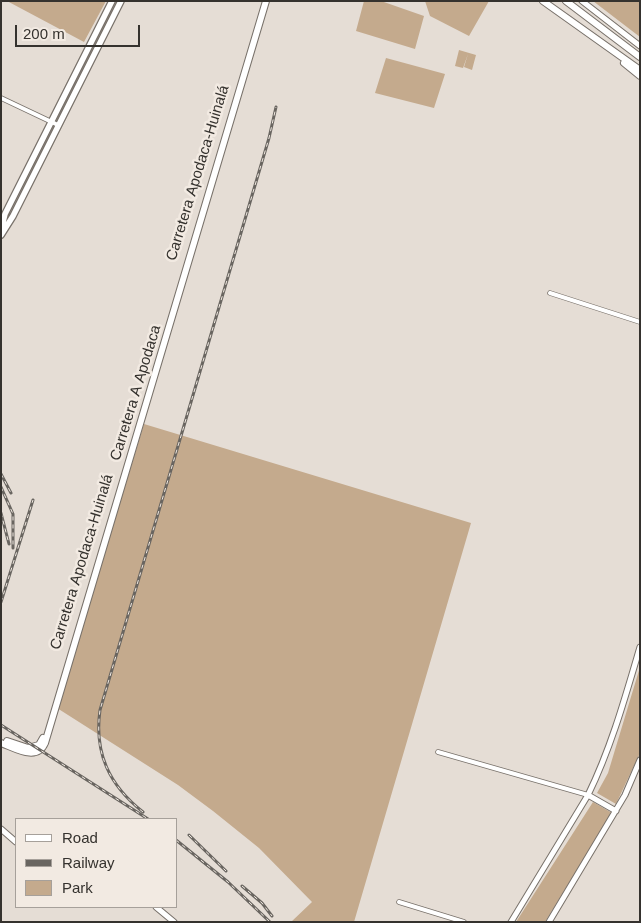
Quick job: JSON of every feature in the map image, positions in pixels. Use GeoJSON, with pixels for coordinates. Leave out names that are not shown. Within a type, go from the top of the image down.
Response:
{"type":"FeatureCollection","features":[{"type":"Feature","properties":{"kind":"main road"},"geometry":{"type":"LineString","coordinates":[[1,230],[6,214],[112,1]]}},
{"type":"Feature","properties":{"kind":"main road"},"geometry":{"type":"LineString","coordinates":[[1,235],[13,216],[120,1]]}},
{"type":"Feature","properties":{"kind":"main road","name":"Carretera Apodaca-Huinalá"},"geometry":{"type":"LineString","coordinates":[[1,739],[30,748],[37,746],[43,740],[264,1]]}},
{"type":"Feature","properties":{"kind":"main road","name":"Carretera A Apodaca"},"geometry":{"type":"LineString","coordinates":[[1,743],[31,753],[42,750],[45,743],[264,1]]}},
{"type":"Feature","properties":{"kind":"main road"},"geometry":{"type":"LineString","coordinates":[[542,1],[640,70]]}},
{"type":"Feature","properties":{"kind":"main road"},"geometry":{"type":"LineString","coordinates":[[566,1],[640,57]]}},
{"type":"Feature","properties":{"kind":"main road"},"geometry":{"type":"LineString","coordinates":[[621,42],[640,53]]}},
{"type":"Feature","properties":{"kind":"main road"},"geometry":{"type":"LineString","coordinates":[[613,51],[640,76]]}},
{"type":"Feature","properties":{"kind":"street"},"geometry":{"type":"LineString","coordinates":[[582,1],[640,46]]}},
{"type":"Feature","properties":{"kind":"street"},"geometry":{"type":"LineString","coordinates":[[1,98],[58,125]]}},
{"type":"Feature","properties":{"kind":"street"},"geometry":{"type":"LineString","coordinates":[[550,293],[640,322]]}},
{"type":"Feature","properties":{"kind":"street"},"geometry":{"type":"LineString","coordinates":[[511,922],[588,795],[610,745],[640,648]]}},
{"type":"Feature","properties":{"kind":"street"},"geometry":{"type":"LineString","coordinates":[[438,752],[588,795],[616,811]]}},
{"type":"Feature","properties":{"kind":"street"},"geometry":{"type":"LineString","coordinates":[[548,922],[616,811],[640,760]]}},
{"type":"Feature","properties":{"kind":"street"},"geometry":{"type":"LineString","coordinates":[[1,829],[15,841]]}},
{"type":"Feature","properties":{"kind":"street"},"geometry":{"type":"LineString","coordinates":[[399,902],[464,922]]}},
{"type":"Feature","properties":{"kind":"street"},"geometry":{"type":"LineString","coordinates":[[157,908],[174,922]]}},
{"type":"Feature","properties":{"kind":"green space"},"geometry":{"type":"Polygon","coordinates":[[[7,1],[106,1],[84,42],[7,1]]]}},
{"type":"Feature","properties":{"kind":"green space"},"geometry":{"type":"Polygon","coordinates":[[[364,1],[381,1],[424,16],[415,49],[356,31],[364,1]]]}},
{"type":"Feature","properties":{"kind":"green space"},"geometry":{"type":"Polygon","coordinates":[[[425,1],[489,1],[469,36],[430,16],[425,1]]]}},
{"type":"Feature","properties":{"kind":"green space"},"geometry":{"type":"Polygon","coordinates":[[[593,1],[640,1],[640,37],[593,1]]]}},
{"type":"Feature","properties":{"kind":"green space"},"geometry":{"type":"Polygon","coordinates":[[[459,50],[476,55],[472,70],[464,67],[468,54],[463,68],[455,66],[459,50]]]}},
{"type":"Feature","properties":{"kind":"green space"},"geometry":{"type":"Polygon","coordinates":[[[386,58],[445,74],[434,108],[375,93],[386,58]]]}},
{"type":"Feature","properties":{"kind":"green space"},"geometry":{"type":"Polygon","coordinates":[[[144,424],[471,523],[354,922],[291,922],[312,902],[259,848],[178,785],[57,708],[144,424]]]}},
{"type":"Feature","properties":{"kind":"green space"},"geometry":{"type":"Polygon","coordinates":[[[640,667],[640,753],[616,804],[597,793],[608,773],[640,667]]]}},
{"type":"Feature","properties":{"kind":"green space"},"geometry":{"type":"Polygon","coordinates":[[[593,802],[612,813],[545,922],[516,922],[593,802]]]}},
{"type":"Feature","properties":{"kind":"railway"},"geometry":{"type":"LineString","coordinates":[[143,812],[121,791],[106,767],[99,740],[100,710],[269,138],[276,107]]}},
{"type":"Feature","properties":{"kind":"railway"},"geometry":{"type":"LineString","coordinates":[[1,474],[11,493]]}},
{"type":"Feature","properties":{"kind":"railway"},"geometry":{"type":"LineString","coordinates":[[1,487],[13,514],[13,548]]}},
{"type":"Feature","properties":{"kind":"railway"},"geometry":{"type":"LineString","coordinates":[[1,602],[33,500]]}},
{"type":"Feature","properties":{"kind":"railway"},"geometry":{"type":"LineString","coordinates":[[1,513],[9,544]]}},
{"type":"Feature","properties":{"kind":"railway"},"geometry":{"type":"LineString","coordinates":[[1,725],[146,818]]}},
{"type":"Feature","properties":{"kind":"railway"},"geometry":{"type":"LineString","coordinates":[[189,835],[226,871]]}},
{"type":"Feature","properties":{"kind":"railway"},"geometry":{"type":"LineString","coordinates":[[178,842],[228,882],[270,922]]}},
{"type":"Feature","properties":{"kind":"railway"},"geometry":{"type":"LineString","coordinates":[[242,886],[262,903],[272,916]]}}]}
